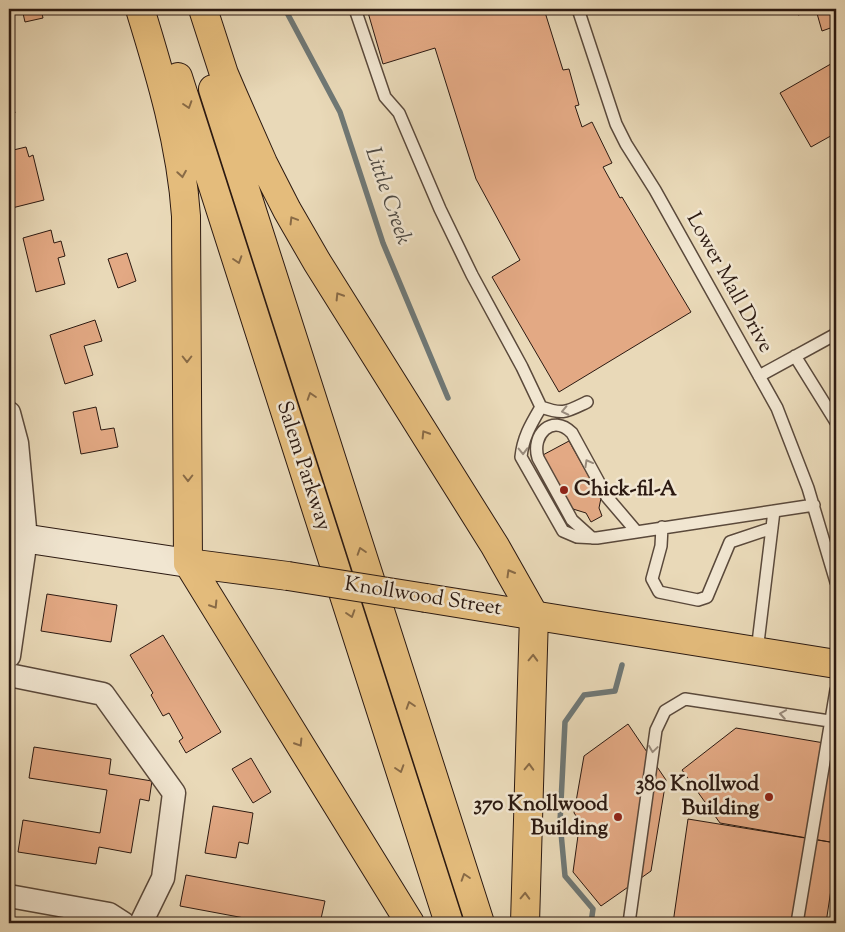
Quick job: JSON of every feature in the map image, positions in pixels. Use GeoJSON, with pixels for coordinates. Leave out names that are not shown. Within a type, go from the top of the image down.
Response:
{"type":"FeatureCollection","features":[{"type":"Feature","properties":{"kind":"main road"},"geometry":{"type":"LineString","coordinates":[[140,9],[173,122],[184,185],[186,216],[188,563],[410,923]]}},
{"type":"Feature","properties":{"kind":"main road","name":"Salem Parkway"},"geometry":{"type":"LineString","coordinates":[[156,9],[449,923]]}},
{"type":"Feature","properties":{"kind":"main road","name":"Salem Parkway"},"geometry":{"type":"LineString","coordinates":[[188,9],[480,923]]}},
{"type":"Feature","properties":{"kind":"main road"},"geometry":{"type":"LineString","coordinates":[[203,9],[224,74],[262,163],[286,210],[494,546],[534,615],[524,923]]}},
{"type":"Feature","properties":{"kind":"main road","name":"Knollwood Street"},"geometry":{"type":"LineString","coordinates":[[17,537],[288,576],[836,664]]}},
{"type":"Feature","properties":{"kind":"street"},"geometry":{"type":"LineString","coordinates":[[9,413],[17,443],[17,537],[9,656]]}},
{"type":"Feature","properties":{"kind":"street"},"geometry":{"type":"LineString","coordinates":[[9,675],[103,694],[174,793],[162,878],[140,923]]}},
{"type":"Feature","properties":{"kind":"street"},"geometry":{"type":"LineString","coordinates":[[9,896],[109,914],[123,923]]}},
{"type":"Feature","properties":{"kind":"lane"},"geometry":{"type":"LineString","coordinates":[[355,9],[384,97],[399,113],[440,209],[464,259],[522,367],[541,407],[556,412],[566,412],[587,402]]}},
{"type":"Feature","properties":{"kind":"lane","name":"Lower Mall Drive"},"geometry":{"type":"LineString","coordinates":[[578,9],[616,124],[626,144],[655,190],[778,408],[814,505],[836,582]]}},
{"type":"Feature","properties":{"kind":"lane"},"geometry":{"type":"LineString","coordinates":[[759,376],[836,334]]}},
{"type":"Feature","properties":{"kind":"lane"},"geometry":{"type":"LineString","coordinates":[[796,356],[836,422]]}},
{"type":"Feature","properties":{"kind":"lane"},"geometry":{"type":"LineString","coordinates":[[541,407],[528,427],[522,444],[521,457],[563,531],[578,537],[592,538],[814,505]]}},
{"type":"Feature","properties":{"kind":"lane"},"geometry":{"type":"LineString","coordinates":[[592,538],[572,520],[538,458],[535,448],[540,434],[548,427],[566,426],[572,433],[607,497],[636,531]]}},
{"type":"Feature","properties":{"kind":"lane"},"geometry":{"type":"LineString","coordinates":[[757,651],[774,511]]}},
{"type":"Feature","properties":{"kind":"lane"},"geometry":{"type":"LineString","coordinates":[[662,527],[661,546],[652,579],[659,592],[698,600],[707,598],[730,542],[772,528]]}},
{"type":"Feature","properties":{"kind":"lane"},"geometry":{"type":"LineString","coordinates":[[797,923],[834,722],[836,690]]}},
{"type":"Feature","properties":{"kind":"lane"},"geometry":{"type":"LineString","coordinates":[[629,923],[656,730],[665,710],[684,699],[834,722]]}},
{"type":"Feature","properties":{"kind":"building"},"geometry":{"type":"Polygon","coordinates":[[[22,9],[41,9],[43,18],[25,22],[22,9]]]}},
{"type":"Feature","properties":{"kind":"building"},"geometry":{"type":"Polygon","coordinates":[[[367,9],[544,9],[563,70],[569,69],[579,105],[575,106],[582,127],[592,122],[612,163],[603,167],[620,198],[622,197],[691,312],[559,392],[492,277],[520,260],[476,179],[435,48],[383,64],[367,9]]]}},
{"type":"Feature","properties":{"kind":"building"},"geometry":{"type":"Polygon","coordinates":[[[796,9],[836,9],[836,26],[822,31],[816,10],[798,15],[796,9]]]}},
{"type":"Feature","properties":{"kind":"building"},"geometry":{"type":"Polygon","coordinates":[[[836,61],[836,133],[811,147],[780,93],[836,61]]]}},
{"type":"Feature","properties":{"kind":"building"},"geometry":{"type":"Polygon","coordinates":[[[9,91],[15,113],[9,114],[9,91]]]}},
{"type":"Feature","properties":{"kind":"building"},"geometry":{"type":"Polygon","coordinates":[[[26,147],[29,157],[33,155],[44,200],[12,208],[9,195],[9,151],[26,147]]]}},
{"type":"Feature","properties":{"kind":"building"},"geometry":{"type":"Polygon","coordinates":[[[51,230],[54,243],[61,241],[65,256],[58,258],[65,284],[36,292],[23,238],[51,230]]]}},
{"type":"Feature","properties":{"kind":"building"},"geometry":{"type":"Polygon","coordinates":[[[127,253],[136,281],[118,288],[108,259],[127,253]]]}},
{"type":"Feature","properties":{"kind":"building"},"geometry":{"type":"Polygon","coordinates":[[[95,320],[102,341],[84,346],[93,375],[65,384],[50,335],[95,320]]]}},
{"type":"Feature","properties":{"kind":"building"},"geometry":{"type":"Polygon","coordinates":[[[96,407],[101,430],[114,428],[118,447],[81,454],[73,412],[96,407]]]}},
{"type":"Feature","properties":{"kind":"building"},"geometry":{"type":"Polygon","coordinates":[[[569,441],[601,498],[599,508],[602,516],[591,522],[586,513],[573,509],[541,456],[569,441]]]}},
{"type":"Feature","properties":{"kind":"building"},"geometry":{"type":"Polygon","coordinates":[[[47,594],[117,605],[111,642],[41,631],[47,594]]]}},
{"type":"Feature","properties":{"kind":"building"},"geometry":{"type":"Polygon","coordinates":[[[163,635],[221,732],[186,753],[179,741],[183,738],[169,713],[163,716],[151,695],[153,693],[130,655],[163,635]]]}},
{"type":"Feature","properties":{"kind":"building","name":"370 Knollwood Building"},"geometry":{"type":"Polygon","coordinates":[[[628,724],[666,780],[651,871],[601,906],[573,872],[580,821],[574,813],[584,756],[628,724]]]}},
{"type":"Feature","properties":{"kind":"building","name":"380 Knollwod Building"},"geometry":{"type":"Polygon","coordinates":[[[736,728],[836,745],[836,843],[720,823],[682,770],[736,728]]]}},
{"type":"Feature","properties":{"kind":"building"},"geometry":{"type":"Polygon","coordinates":[[[34,747],[111,759],[109,774],[152,781],[149,801],[140,799],[131,853],[99,847],[96,864],[18,852],[23,820],[100,833],[107,790],[29,778],[34,747]]]}},
{"type":"Feature","properties":{"kind":"building"},"geometry":{"type":"Polygon","coordinates":[[[251,758],[271,792],[253,803],[232,769],[251,758]]]}},
{"type":"Feature","properties":{"kind":"building"},"geometry":{"type":"Polygon","coordinates":[[[213,806],[253,813],[248,844],[239,842],[236,858],[205,853],[213,806]]]}},
{"type":"Feature","properties":{"kind":"building"},"geometry":{"type":"Polygon","coordinates":[[[688,819],[836,843],[836,856],[826,923],[673,923],[688,819]]]}},
{"type":"Feature","properties":{"kind":"building"},"geometry":{"type":"Polygon","coordinates":[[[186,875],[325,901],[320,923],[271,923],[180,906],[186,875]]]}},
{"type":"Feature","properties":{"kind":"waterway","name":"Little Creek"},"geometry":{"type":"LineString","coordinates":[[285,9],[340,112],[383,243],[448,398]]}},
{"type":"Feature","properties":{"kind":"waterway","name":"Little Creek"},"geometry":{"type":"LineString","coordinates":[[591,923],[593,909],[565,876],[560,822],[565,722],[584,695],[615,691],[622,665]]}},
{"type":"Feature","properties":{"kind":"place","name":"Chick-fil-A"},"geometry":{"type":"Point","coordinates":[564,490]}},
{"type":"Feature","properties":{"kind":"place","name":"380 Knollwod Building"},"geometry":{"type":"Point","coordinates":[769,797]}},
{"type":"Feature","properties":{"kind":"place","name":"370 Knollwood Building"},"geometry":{"type":"Point","coordinates":[618,817]}}]}
